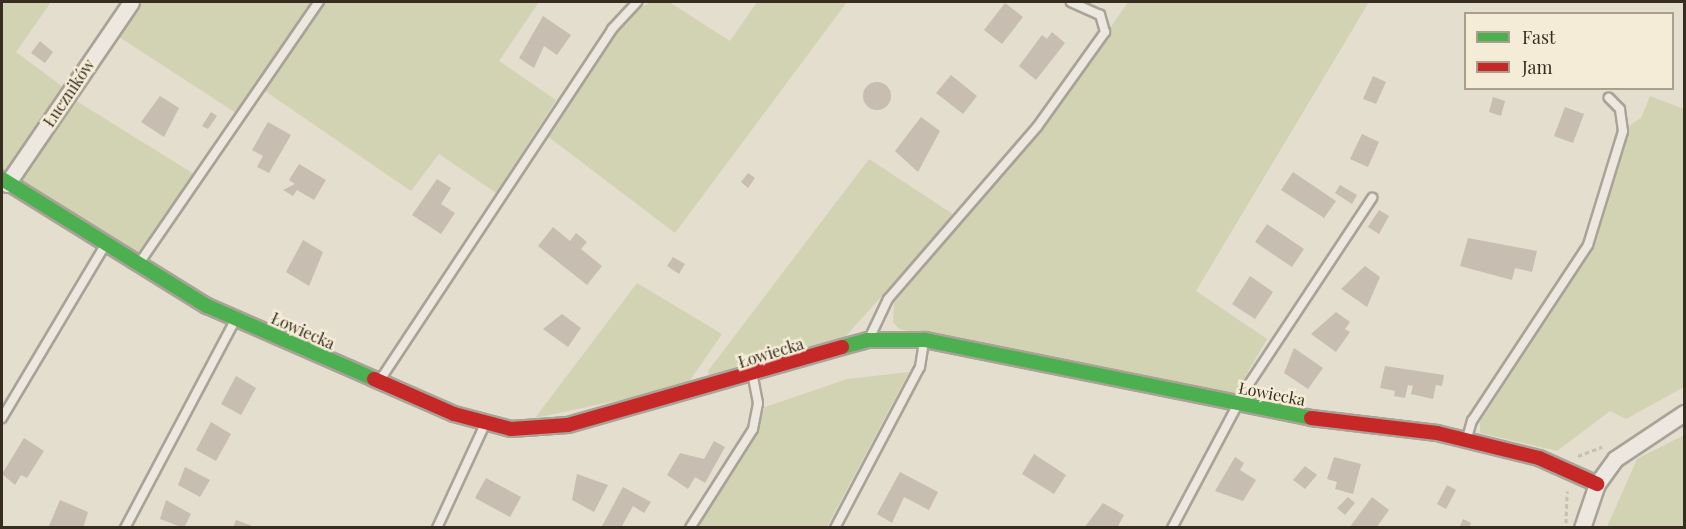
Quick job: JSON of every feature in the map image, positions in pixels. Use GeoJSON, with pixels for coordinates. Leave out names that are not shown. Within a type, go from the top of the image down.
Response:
{"type":"FeatureCollection","features":[{"type":"Feature","properties":{"kind":"street","name":"Łuczników"},"geometry":{"type":"LineString","coordinates":[[4,182],[131,2]]}},
{"type":"Feature","properties":{"kind":"street","name":"Łowiecka"},"geometry":{"type":"LineString","coordinates":[[4,182],[104,247],[236,319],[485,424],[529,429],[568,425],[753,377],[868,340],[925,340],[1305,418],[1385,422],[1539,458],[1597,484]]}},
{"type":"Feature","properties":{"kind":"street"},"geometry":{"type":"LineString","coordinates":[[1582,528],[1597,484],[1638,439],[1684,413]]}},
{"type":"Feature","properties":{"kind":"lane"},"geometry":{"type":"LineString","coordinates":[[138,266],[319,2]]}},
{"type":"Feature","properties":{"kind":"lane"},"geometry":{"type":"LineString","coordinates":[[379,381],[612,28],[637,2]]}},
{"type":"Feature","properties":{"kind":"lane"},"geometry":{"type":"LineString","coordinates":[[868,340],[888,299],[1037,127],[1105,32],[1100,15],[1071,2]]}},
{"type":"Feature","properties":{"kind":"lane"},"geometry":{"type":"LineString","coordinates":[[1466,440],[1472,421],[1588,245],[1623,130],[1620,109],[1609,98]]}},
{"type":"Feature","properties":{"kind":"lane"},"geometry":{"type":"LineString","coordinates":[[1172,528],[1237,404],[1372,198]]}},
{"type":"Feature","properties":{"kind":"lane"},"geometry":{"type":"LineString","coordinates":[[2,418],[104,247]]}},
{"type":"Feature","properties":{"kind":"lane"},"geometry":{"type":"LineString","coordinates":[[125,528],[236,319]]}},
{"type":"Feature","properties":{"kind":"lane"},"geometry":{"type":"LineString","coordinates":[[836,528],[920,366],[925,340]]}},
{"type":"Feature","properties":{"kind":"lane"},"geometry":{"type":"LineString","coordinates":[[690,528],[753,429],[758,403],[753,377]]}},
{"type":"Feature","properties":{"kind":"lane"},"geometry":{"type":"LineString","coordinates":[[436,528],[485,424]]}},
{"type":"Feature","properties":{"kind":"path"},"geometry":{"type":"LineString","coordinates":[[1563,482],[1566,528]]}},
{"type":"Feature","properties":{"kind":"green space"},"geometry":{"type":"Polygon","coordinates":[[[2,2],[51,2],[16,52],[63,87],[8,170],[2,172],[2,2]]]}},
{"type":"Feature","properties":{"kind":"green space"},"geometry":{"type":"Polygon","coordinates":[[[134,2],[312,2],[236,113],[113,33],[134,2]]]}},
{"type":"Feature","properties":{"kind":"green space"},"geometry":{"type":"Polygon","coordinates":[[[323,2],[539,2],[499,61],[556,100],[496,193],[439,154],[411,191],[262,89],[323,2]]]}},
{"type":"Feature","properties":{"kind":"green space"},"geometry":{"type":"Polygon","coordinates":[[[650,2],[669,2],[730,41],[757,2],[847,2],[675,233],[546,135],[629,16],[650,2]]]}},
{"type":"Feature","properties":{"kind":"green space"},"geometry":{"type":"Polygon","coordinates":[[[1128,2],[1369,2],[1196,291],[1267,339],[1234,396],[899,329],[893,322],[894,303],[1039,131],[1128,2]]]}},
{"type":"Feature","properties":{"kind":"green space"},"geometry":{"type":"Polygon","coordinates":[[[1650,96],[1684,109],[1684,387],[1626,419],[1610,411],[1557,451],[1480,433],[1480,422],[1594,248],[1630,125],[1641,118],[1650,96]]]}},
{"type":"Feature","properties":{"kind":"green space"},"geometry":{"type":"Polygon","coordinates":[[[70,97],[194,174],[138,255],[16,180],[70,97]]]}},
{"type":"Feature","properties":{"kind":"green space"},"geometry":{"type":"Polygon","coordinates":[[[869,159],[954,215],[846,336],[710,379],[708,371],[869,159]]]}},
{"type":"Feature","properties":{"kind":"green space"},"geometry":{"type":"Polygon","coordinates":[[[637,283],[722,334],[686,386],[535,418],[637,283]]]}},
{"type":"Feature","properties":{"kind":"green space"},"geometry":{"type":"Polygon","coordinates":[[[909,372],[827,527],[695,527],[750,446],[765,407],[847,379],[909,372]]]}},
{"type":"Feature","properties":{"kind":"green space"},"geometry":{"type":"Polygon","coordinates":[[[1684,435],[1684,527],[1607,527],[1637,459],[1684,435]]]}},
{"type":"Feature","properties":{"kind":"building"},"geometry":{"type":"Polygon","coordinates":[[[1005,3],[1023,17],[1002,44],[984,30],[1005,3]]]}},
{"type":"Feature","properties":{"kind":"building"},"geometry":{"type":"Polygon","coordinates":[[[543,16],[571,35],[557,55],[544,46],[534,68],[519,58],[543,16]]]}},
{"type":"Feature","properties":{"kind":"building"},"geometry":{"type":"Polygon","coordinates":[[[1052,32],[1065,43],[1036,80],[1019,66],[1042,35],[1047,39],[1052,32]]]}},
{"type":"Feature","properties":{"kind":"building"},"geometry":{"type":"Polygon","coordinates":[[[40,41],[53,52],[45,63],[31,53],[40,41]]]}},
{"type":"Feature","properties":{"kind":"building"},"geometry":{"type":"Polygon","coordinates":[[[951,75],[977,96],[963,114],[936,93],[951,75]]]}},
{"type":"Feature","properties":{"kind":"building"},"geometry":{"type":"Polygon","coordinates":[[[1373,76],[1386,82],[1376,104],[1363,99],[1373,76]]]}},
{"type":"Feature","properties":{"kind":"building"},"geometry":{"type":"Polygon","coordinates":[[[877,82],[887,86],[891,96],[887,106],[877,110],[867,106],[863,96],[867,86],[877,82]]]}},
{"type":"Feature","properties":{"kind":"building"},"geometry":{"type":"Polygon","coordinates":[[[160,96],[179,108],[164,137],[141,122],[160,96]]]}},
{"type":"Feature","properties":{"kind":"building"},"geometry":{"type":"Polygon","coordinates":[[[1493,97],[1505,101],[1501,116],[1489,112],[1493,97]]]}},
{"type":"Feature","properties":{"kind":"building"},"geometry":{"type":"Polygon","coordinates":[[[1565,107],[1584,114],[1573,143],[1554,136],[1565,107]]]}},
{"type":"Feature","properties":{"kind":"building"},"geometry":{"type":"Polygon","coordinates":[[[211,112],[217,116],[208,129],[202,126],[211,112]]]}},
{"type":"Feature","properties":{"kind":"building"},"geometry":{"type":"Polygon","coordinates":[[[921,117],[940,131],[918,172],[895,151],[921,117]]]}},
{"type":"Feature","properties":{"kind":"building"},"geometry":{"type":"Polygon","coordinates":[[[268,122],[291,135],[269,173],[257,167],[263,156],[252,150],[268,122]]]}},
{"type":"Feature","properties":{"kind":"building"},"geometry":{"type":"Polygon","coordinates":[[[1362,134],[1379,142],[1368,167],[1350,159],[1362,134]]]}},
{"type":"Feature","properties":{"kind":"building"},"geometry":{"type":"Polygon","coordinates":[[[299,164],[326,180],[314,200],[297,190],[293,196],[283,190],[295,184],[289,180],[299,164]]]}},
{"type":"Feature","properties":{"kind":"building"},"geometry":{"type":"Polygon","coordinates":[[[1293,172],[1336,201],[1324,218],[1281,190],[1293,172]]]}},
{"type":"Feature","properties":{"kind":"building"},"geometry":{"type":"Polygon","coordinates":[[[748,173],[755,178],[748,188],[741,182],[748,173]]]}},
{"type":"Feature","properties":{"kind":"building"},"geometry":{"type":"Polygon","coordinates":[[[437,179],[451,188],[441,204],[455,213],[441,234],[412,215],[437,179]]]}},
{"type":"Feature","properties":{"kind":"building"},"geometry":{"type":"Polygon","coordinates":[[[1340,185],[1357,195],[1352,204],[1335,193],[1340,185]]]}},
{"type":"Feature","properties":{"kind":"building"},"geometry":{"type":"Polygon","coordinates":[[[1379,210],[1389,216],[1379,234],[1368,227],[1379,210]]]}},
{"type":"Feature","properties":{"kind":"building"},"geometry":{"type":"Polygon","coordinates":[[[1267,224],[1304,249],[1292,267],[1255,242],[1267,224]]]}},
{"type":"Feature","properties":{"kind":"building"},"geometry":{"type":"Polygon","coordinates":[[[553,227],[570,241],[576,233],[587,242],[581,249],[602,266],[587,285],[538,246],[553,227]]]}},
{"type":"Feature","properties":{"kind":"building"},"geometry":{"type":"Polygon","coordinates":[[[1468,238],[1537,251],[1532,272],[1515,268],[1512,280],[1460,266],[1468,238]]]}},
{"type":"Feature","properties":{"kind":"building"},"geometry":{"type":"Polygon","coordinates":[[[303,240],[323,252],[309,286],[286,272],[303,240]]]}},
{"type":"Feature","properties":{"kind":"building"},"geometry":{"type":"Polygon","coordinates":[[[673,257],[685,264],[679,274],[667,266],[673,257]]]}},
{"type":"Feature","properties":{"kind":"building"},"geometry":{"type":"Polygon","coordinates":[[[1365,266],[1380,277],[1367,307],[1341,289],[1365,266]]]}},
{"type":"Feature","properties":{"kind":"building"},"geometry":{"type":"Polygon","coordinates":[[[1250,276],[1273,292],[1255,319],[1232,304],[1250,276]]]}},
{"type":"Feature","properties":{"kind":"building"},"geometry":{"type":"Polygon","coordinates":[[[1336,312],[1350,322],[1345,329],[1350,332],[1336,352],[1311,334],[1336,312]]]}},
{"type":"Feature","properties":{"kind":"building"},"geometry":{"type":"Polygon","coordinates":[[[562,314],[581,328],[568,347],[543,329],[562,314]]]}},
{"type":"Feature","properties":{"kind":"building"},"geometry":{"type":"Polygon","coordinates":[[[1294,348],[1323,368],[1308,389],[1284,373],[1294,348]]]}},
{"type":"Feature","properties":{"kind":"building"},"geometry":{"type":"Polygon","coordinates":[[[1385,366],[1444,375],[1442,386],[1436,385],[1433,399],[1411,394],[1413,386],[1408,385],[1405,398],[1394,396],[1395,391],[1380,388],[1385,366]]]}},
{"type":"Feature","properties":{"kind":"building"},"geometry":{"type":"Polygon","coordinates":[[[236,376],[256,388],[241,415],[221,404],[236,376]]]}},
{"type":"Feature","properties":{"kind":"building"},"geometry":{"type":"Polygon","coordinates":[[[211,422],[231,434],[216,461],[196,450],[211,422]]]}},
{"type":"Feature","properties":{"kind":"building"},"geometry":{"type":"Polygon","coordinates":[[[24,438],[44,451],[27,478],[21,475],[15,485],[2,474],[24,438]]]}},
{"type":"Feature","properties":{"kind":"building"},"geometry":{"type":"Polygon","coordinates":[[[714,441],[725,447],[705,483],[695,477],[688,489],[667,475],[680,453],[704,459],[714,441]]]}},
{"type":"Feature","properties":{"kind":"building"},"geometry":{"type":"Polygon","coordinates":[[[1034,454],[1066,475],[1054,494],[1022,474],[1034,454]]]}},
{"type":"Feature","properties":{"kind":"building"},"geometry":{"type":"Polygon","coordinates":[[[1235,457],[1244,463],[1240,470],[1256,480],[1243,501],[1215,491],[1235,457]]]}},
{"type":"Feature","properties":{"kind":"building"},"geometry":{"type":"Polygon","coordinates":[[[1334,457],[1361,464],[1353,494],[1335,489],[1337,482],[1327,479],[1334,457]]]}},
{"type":"Feature","properties":{"kind":"building"},"geometry":{"type":"Polygon","coordinates":[[[1305,466],[1317,475],[1305,489],[1293,480],[1305,466]]]}},
{"type":"Feature","properties":{"kind":"building"},"geometry":{"type":"Polygon","coordinates":[[[185,467],[210,480],[200,497],[178,485],[185,467]]]}},
{"type":"Feature","properties":{"kind":"building"},"geometry":{"type":"Polygon","coordinates":[[[900,472],[938,492],[929,510],[904,497],[892,523],[877,514],[900,472]]]}},
{"type":"Feature","properties":{"kind":"building"},"geometry":{"type":"Polygon","coordinates":[[[577,474],[608,485],[594,512],[572,500],[577,474]]]}},
{"type":"Feature","properties":{"kind":"building"},"geometry":{"type":"Polygon","coordinates":[[[486,478],[521,497],[510,517],[475,498],[486,478]]]}},
{"type":"Feature","properties":{"kind":"building"},"geometry":{"type":"Polygon","coordinates":[[[1447,485],[1456,490],[1446,509],[1437,504],[1447,485]]]}},
{"type":"Feature","properties":{"kind":"building"},"geometry":{"type":"Polygon","coordinates":[[[623,487],[651,502],[644,513],[633,506],[621,528],[601,528],[623,487]]]}},
{"type":"Feature","properties":{"kind":"building"},"geometry":{"type":"Polygon","coordinates":[[[1348,497],[1355,503],[1345,515],[1337,508],[1348,497]]]}},
{"type":"Feature","properties":{"kind":"building"},"geometry":{"type":"Polygon","coordinates":[[[1372,497],[1389,510],[1376,528],[1349,528],[1372,497]]]}},
{"type":"Feature","properties":{"kind":"building"},"geometry":{"type":"Polygon","coordinates":[[[60,500],[88,512],[83,528],[49,526],[60,500]]]}},
{"type":"Feature","properties":{"kind":"building"},"geometry":{"type":"Polygon","coordinates":[[[166,500],[191,514],[184,528],[160,519],[166,500]]]}},
{"type":"Feature","properties":{"kind":"building"},"geometry":{"type":"Polygon","coordinates":[[[1103,503],[1124,515],[1117,528],[1084,528],[1103,503]]]}},
{"type":"Feature","properties":{"kind":"building"},"geometry":{"type":"Polygon","coordinates":[[[1463,519],[1471,523],[1469,528],[1459,528],[1463,519]]]}},
{"type":"Feature","properties":{"kind":"building"},"geometry":{"type":"Polygon","coordinates":[[[236,520],[255,527],[255,528],[233,528],[236,520]]]}},
{"type":"Feature","properties":{"kind":"traffic: fast"},"geometry":{"type":"LineString","coordinates":[[2,179],[207,306],[374,379]]}},
{"type":"Feature","properties":{"kind":"traffic: fast"},"geometry":{"type":"LineString","coordinates":[[842,347],[868,340],[925,340],[1311,418]]}},
{"type":"Feature","properties":{"kind":"traffic: jam"},"geometry":{"type":"LineString","coordinates":[[374,379],[454,414],[511,429],[568,425],[842,347]]}},
{"type":"Feature","properties":{"kind":"traffic: jam"},"geometry":{"type":"LineString","coordinates":[[1311,418],[1437,433],[1539,458],[1597,484]]}}]}
